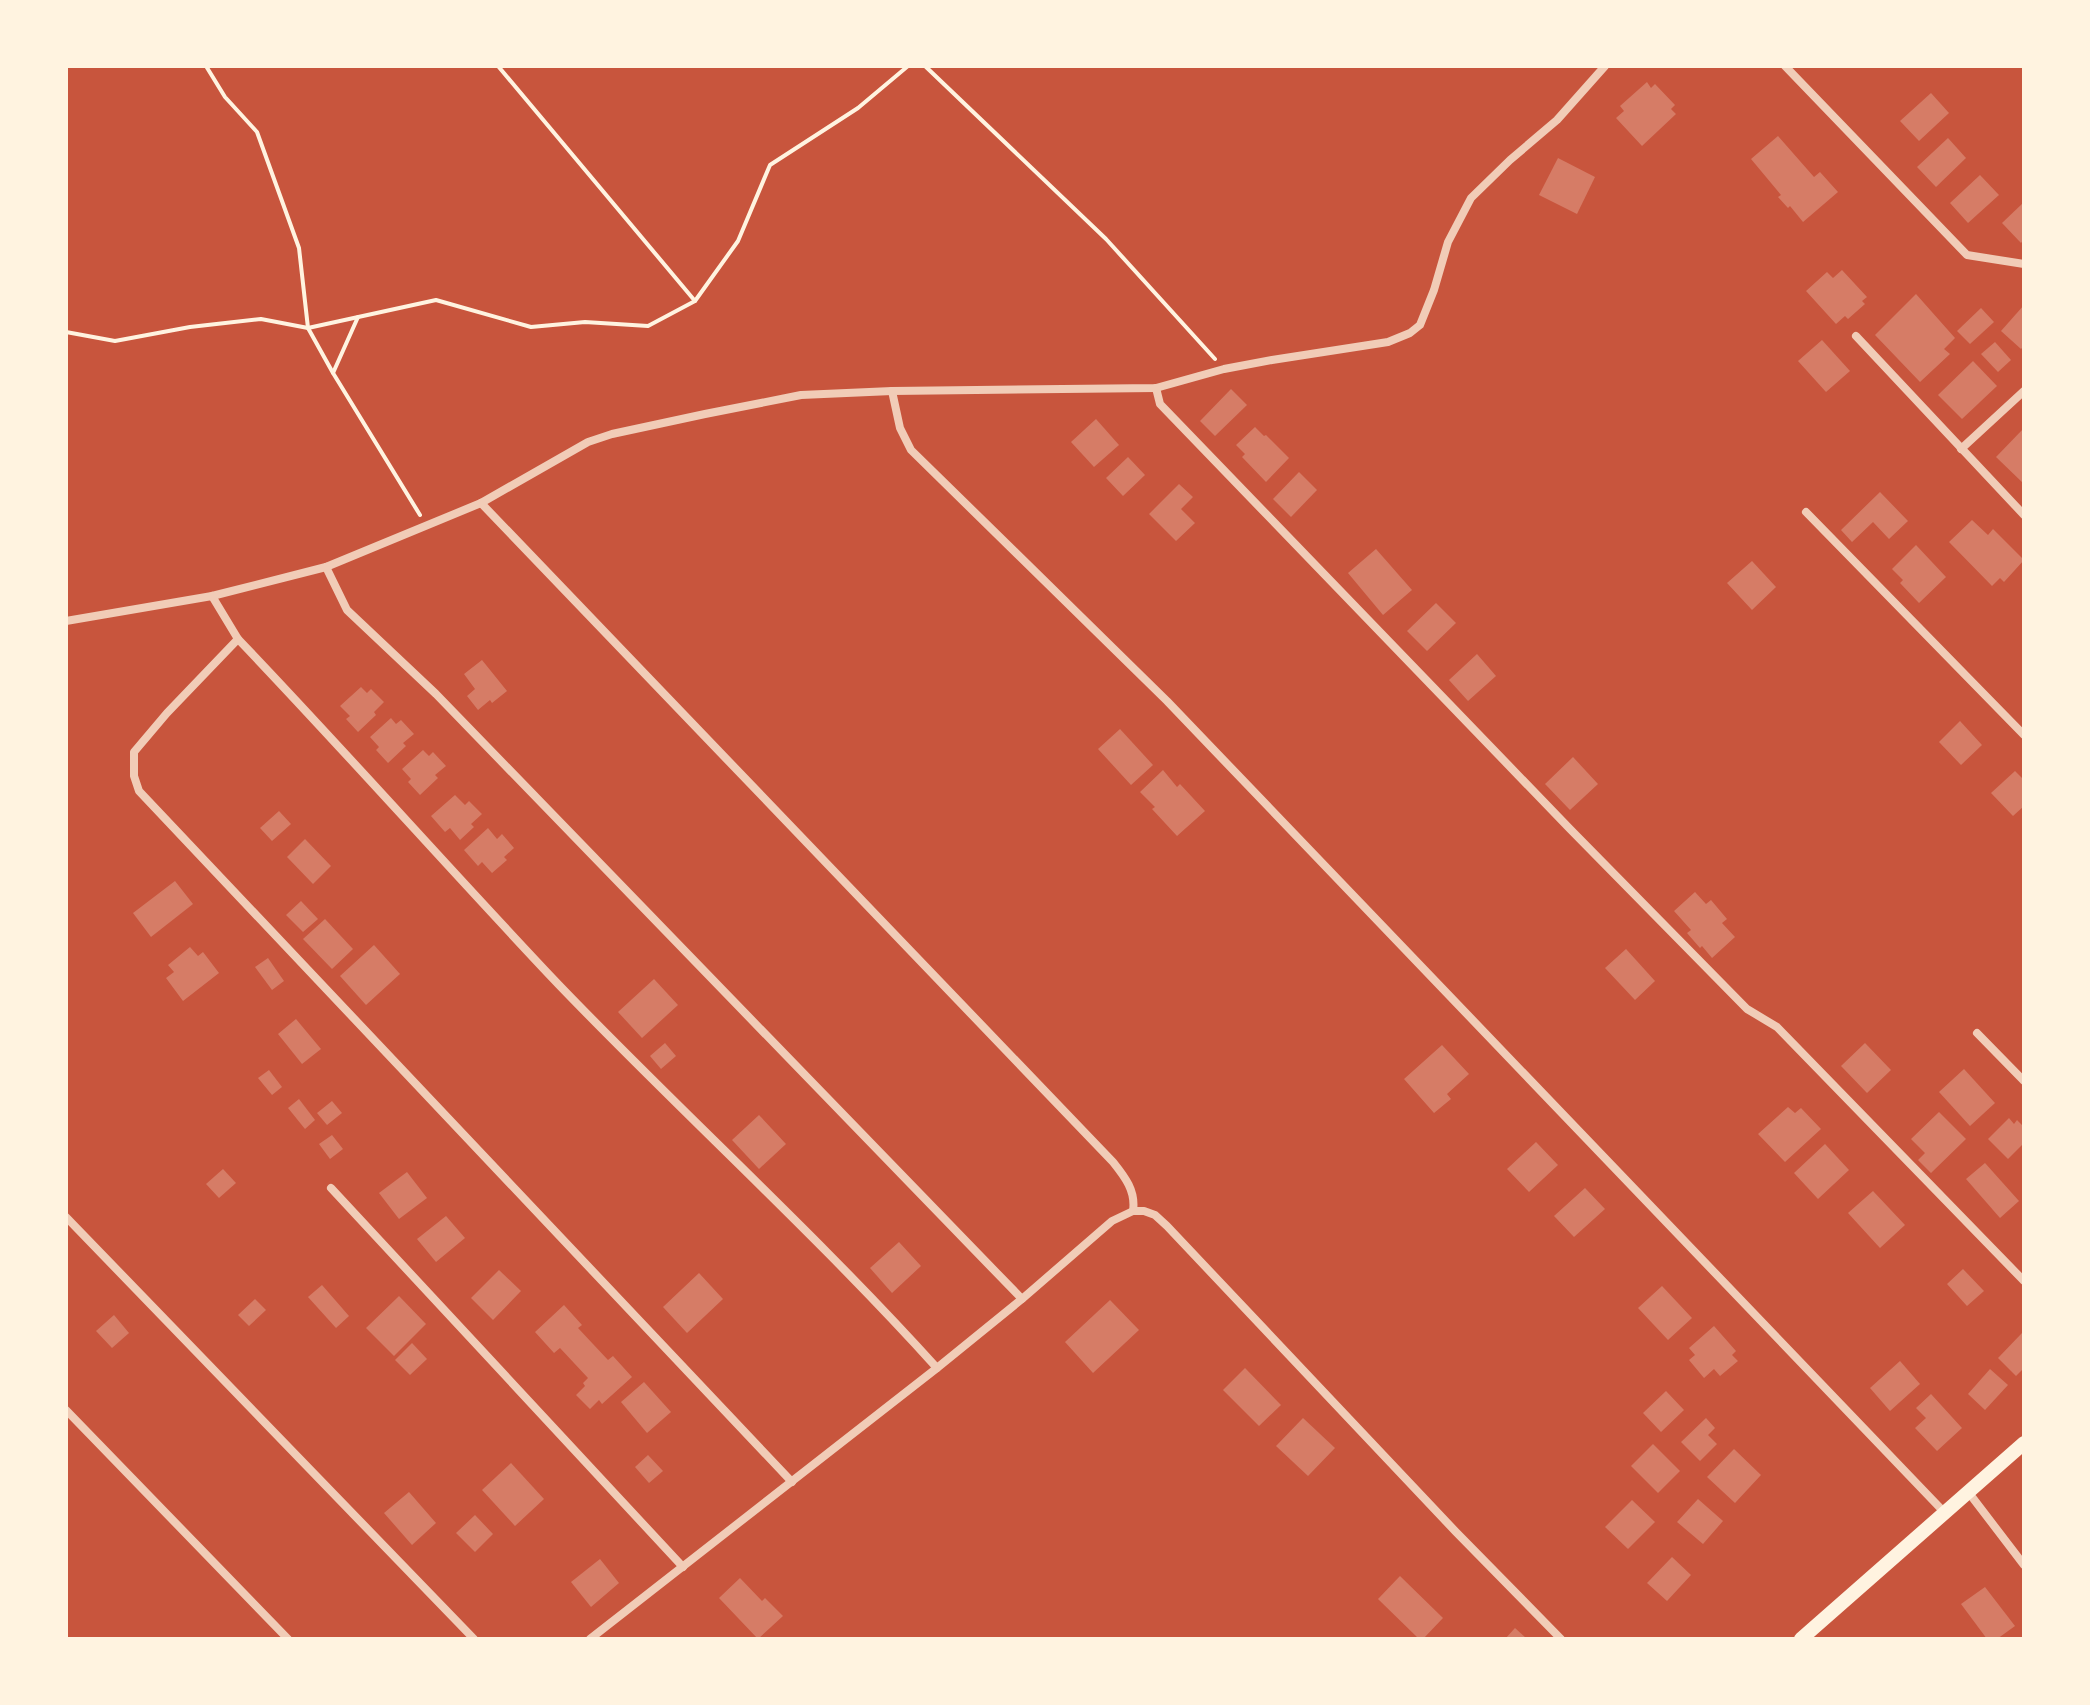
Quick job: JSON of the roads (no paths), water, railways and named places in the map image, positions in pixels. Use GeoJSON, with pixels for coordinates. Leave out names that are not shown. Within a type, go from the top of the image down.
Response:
{"type":"FeatureCollection","features":[{"type":"Feature","properties":{"kind":"main road"},"geometry":{"type":"LineString","coordinates":[[1801,1639],[2024,1443]]}},
{"type":"Feature","properties":{"kind":"street"},"geometry":{"type":"LineString","coordinates":[[66,621],[212,596],[326,567],[481,503],[588,442],[612,434],[801,395],[1156,388],[1224,369],[1380,344],[1415,331],[1420,325],[1448,242],[1471,198],[1565,112],[1605,66]]}},
{"type":"Feature","properties":{"kind":"street"},"geometry":{"type":"LineString","coordinates":[[1785,66],[1967,255],[2024,264]]}},
{"type":"Feature","properties":{"kind":"street"},"geometry":{"type":"LineString","coordinates":[[1856,336],[2024,515]]}},
{"type":"Feature","properties":{"kind":"street"},"geometry":{"type":"LineString","coordinates":[[1156,388],[1160,404],[1570,829],[1747,1009],[1777,1027],[2024,1281]]}},
{"type":"Feature","properties":{"kind":"street"},"geometry":{"type":"LineString","coordinates":[[892,391],[900,428],[911,450],[1167,701],[1945,1513]]}},
{"type":"Feature","properties":{"kind":"street"},"geometry":{"type":"LineString","coordinates":[[1961,449],[2024,391]]}},
{"type":"Feature","properties":{"kind":"street"},"geometry":{"type":"LineString","coordinates":[[481,503],[1113,1162],[1132,1191],[1135,1201],[1133,1211]]}},
{"type":"Feature","properties":{"kind":"street"},"geometry":{"type":"LineString","coordinates":[[1806,512],[2024,735]]}},
{"type":"Feature","properties":{"kind":"street"},"geometry":{"type":"LineString","coordinates":[[326,567],[347,610],[447,705],[1022,1299]]}},
{"type":"Feature","properties":{"kind":"street"},"geometry":{"type":"LineString","coordinates":[[212,596],[238,639],[560,985],[937,1368]]}},
{"type":"Feature","properties":{"kind":"street"},"geometry":{"type":"LineString","coordinates":[[238,639],[134,752],[134,776],[139,791],[792,1482]]}},
{"type":"Feature","properties":{"kind":"street"},"geometry":{"type":"LineString","coordinates":[[1977,1033],[2024,1081]]}},
{"type":"Feature","properties":{"kind":"street"},"geometry":{"type":"LineString","coordinates":[[331,1188],[683,1567]]}},
{"type":"Feature","properties":{"kind":"street"},"geometry":{"type":"LineString","coordinates":[[590,1639],[937,1368],[1112,1221],[1133,1211],[1144,1211],[1155,1215],[1167,1226],[1561,1639]]}},
{"type":"Feature","properties":{"kind":"street"},"geometry":{"type":"LineString","coordinates":[[66,1217],[474,1639]]}},
{"type":"Feature","properties":{"kind":"street"},"geometry":{"type":"LineString","coordinates":[[66,1410],[288,1639]]}},
{"type":"Feature","properties":{"kind":"street"},"geometry":{"type":"LineString","coordinates":[[1969,1493],[2024,1565]]}}]}
